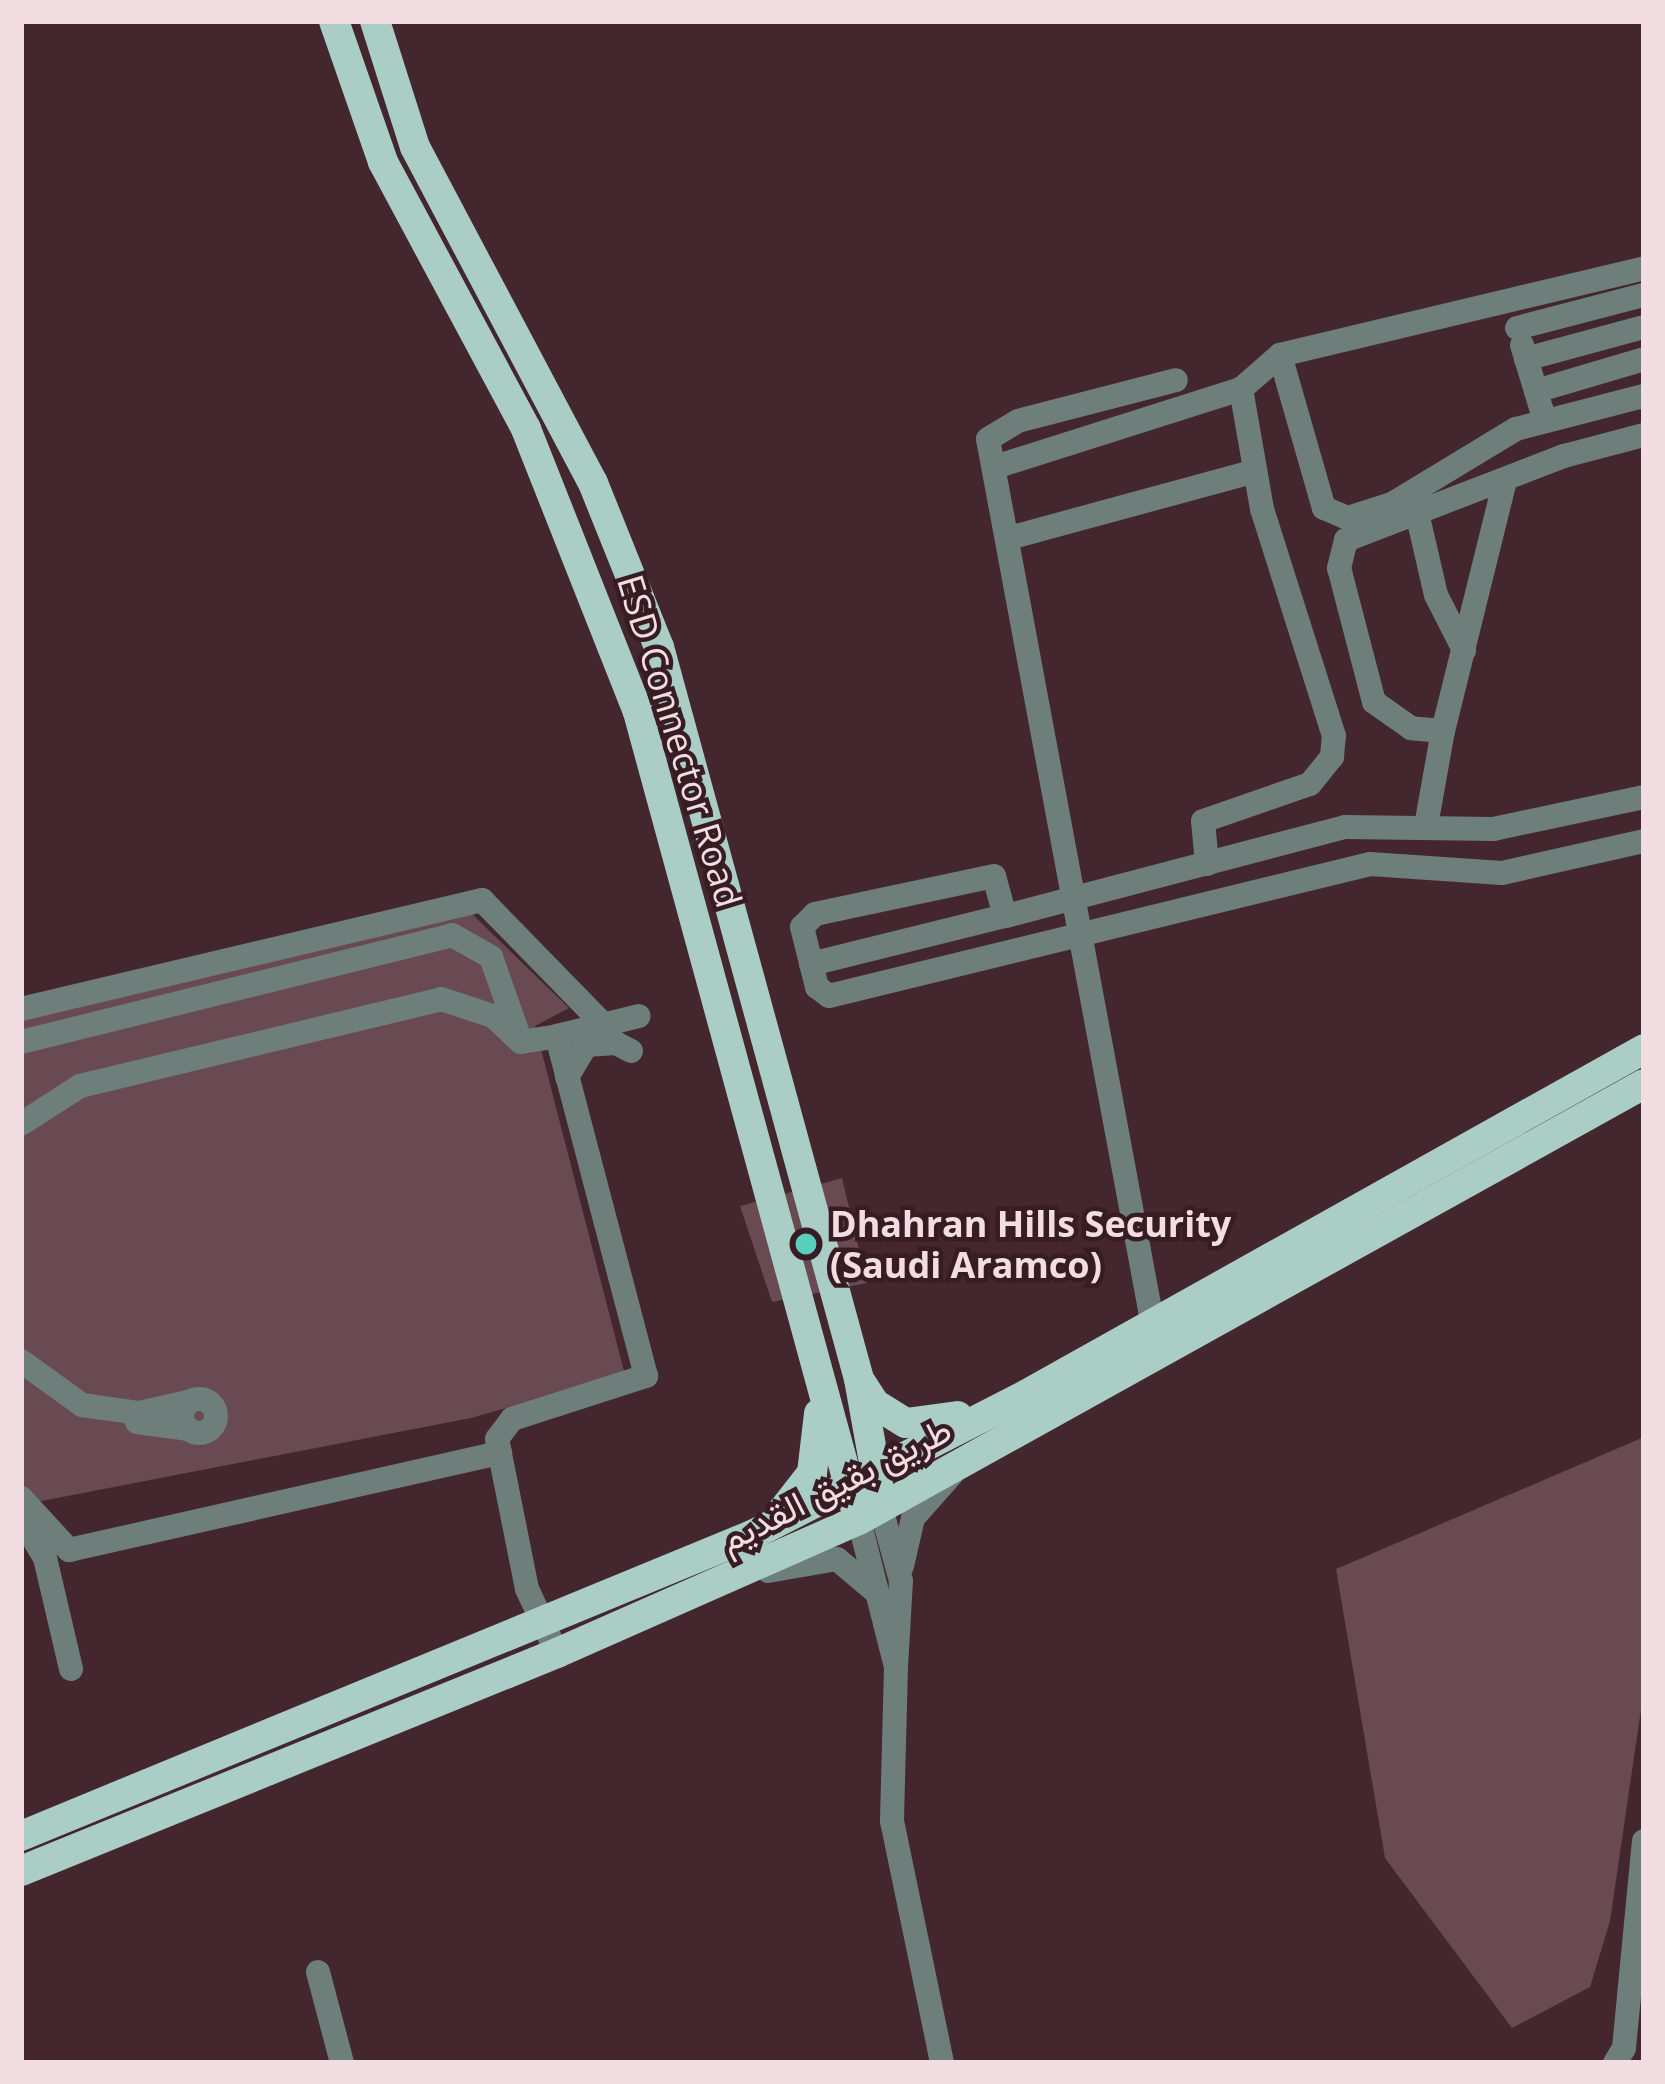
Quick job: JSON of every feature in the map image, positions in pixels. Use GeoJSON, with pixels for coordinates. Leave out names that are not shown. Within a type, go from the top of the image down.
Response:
{"type":"FeatureCollection","features":[{"type":"Feature","properties":{"kind":"main road","name":"ESD Connector Road"},"geometry":{"type":"LineString","coordinates":[[334,21],[383,162],[526,430],[587,573],[638,712],[813,1353],[863,1480]]}},
{"type":"Feature","properties":{"kind":"main road","name":"ESD Connector Road"},"geometry":{"type":"LineString","coordinates":[[375,21],[415,147],[593,483],[659,647],[859,1379],[863,1480],[870,1514]]}},
{"type":"Feature","properties":{"kind":"main road"},"geometry":{"type":"LineString","coordinates":[[719,1010],[755,1001]]}},
{"type":"Feature","properties":{"kind":"main road","name":"طريق بقيق القديم"},"geometry":{"type":"LineString","coordinates":[[21,1836],[752,1534],[1027,1394],[1146,1322],[1644,1049]]}},
{"type":"Feature","properties":{"kind":"main road","name":"طريق بقيق القديم"},"geometry":{"type":"LineString","coordinates":[[21,1871],[730,1580],[870,1514],[1644,1084]]}},
{"type":"Feature","properties":{"kind":"main road"},"geometry":{"type":"LineString","coordinates":[[752,1534],[812,1473],[822,1435],[813,1353]]}},
{"type":"Feature","properties":{"kind":"main road"},"geometry":{"type":"LineString","coordinates":[[859,1379],[890,1415],[922,1425],[1027,1394]]}},
{"type":"Feature","properties":{"kind":"street"},"geometry":{"type":"LineString","coordinates":[[995,467],[1241,389],[1280,355],[1644,268]]}},
{"type":"Feature","properties":{"kind":"street"},"geometry":{"type":"LineString","coordinates":[[1517,328],[1644,295]]}},
{"type":"Feature","properties":{"kind":"street"},"geometry":{"type":"LineString","coordinates":[[1508,303],[1544,418]]}},
{"type":"Feature","properties":{"kind":"street"},"geometry":{"type":"LineString","coordinates":[[1526,359],[1644,327]]}},
{"type":"Feature","properties":{"kind":"street"},"geometry":{"type":"LineString","coordinates":[[1280,355],[1324,508],[1335,516],[1392,504],[1544,418],[1644,396]]}},
{"type":"Feature","properties":{"kind":"street"},"geometry":{"type":"LineString","coordinates":[[1536,391],[1644,359]]}},
{"type":"Feature","properties":{"kind":"street"},"geometry":{"type":"LineString","coordinates":[[1162,1355],[1146,1322],[1085,938],[988,440],[1018,421],[1176,380]]}},
{"type":"Feature","properties":{"kind":"street"},"geometry":{"type":"LineString","coordinates":[[1207,864],[1203,821],[1310,784],[1332,757],[1334,736],[1255,471],[1241,389]]}},
{"type":"Feature","properties":{"kind":"street"},"geometry":{"type":"LineString","coordinates":[[1443,731],[1411,728],[1374,702],[1339,568],[1346,540],[1644,435]]}},
{"type":"Feature","properties":{"kind":"street"},"geometry":{"type":"LineString","coordinates":[[1009,538],[1255,471]]}},
{"type":"Feature","properties":{"kind":"street"},"geometry":{"type":"LineString","coordinates":[[1426,826],[1443,731],[1505,481]]}},
{"type":"Feature","properties":{"kind":"street"},"geometry":{"type":"LineString","coordinates":[[1418,518],[1436,595],[1464,650]]}},
{"type":"Feature","properties":{"kind":"street"},"geometry":{"type":"LineString","coordinates":[[811,964],[1345,827],[1494,830],[1644,796]]}},
{"type":"Feature","properties":{"kind":"street"},"geometry":{"type":"LineString","coordinates":[[1494,830],[1508,872]]}},
{"type":"Feature","properties":{"kind":"street"},"geometry":{"type":"LineString","coordinates":[[1005,916],[994,876],[814,914],[802,927],[817,987],[829,996],[1085,938],[1370,864],[1508,872],[1644,841]]}},
{"type":"Feature","properties":{"kind":"street"},"geometry":{"type":"LineString","coordinates":[[21,1009],[482,900],[595,1024]]}},
{"type":"Feature","properties":{"kind":"street"},"geometry":{"type":"LineString","coordinates":[[21,1019],[478,907],[595,1024]]}},
{"type":"Feature","properties":{"kind":"street"},"geometry":{"type":"LineString","coordinates":[[21,1046],[452,935],[491,957],[521,1042]]}},
{"type":"Feature","properties":{"kind":"street"},"geometry":{"type":"LineString","coordinates":[[21,1046],[450,945],[478,954],[521,1042]]}},
{"type":"Feature","properties":{"kind":"street"},"geometry":{"type":"LineString","coordinates":[[21,1113],[81,1076],[439,988],[503,1013]]}},
{"type":"Feature","properties":{"kind":"street"},"geometry":{"type":"LineString","coordinates":[[21,1124],[80,1086],[441,999],[493,1016],[521,1042]]}},
{"type":"Feature","properties":{"kind":"street"},"geometry":{"type":"LineString","coordinates":[[521,1042],[639,1016],[631,1052],[616,1043],[586,1046],[567,1077]]}},
{"type":"Feature","properties":{"kind":"street"},"geometry":{"type":"LineString","coordinates":[[556,1653],[527,1589],[500,1453],[504,1423],[646,1376],[557,1036]]}},
{"type":"Feature","properties":{"kind":"street"},"geometry":{"type":"LineString","coordinates":[[21,1361],[82,1405],[139,1413],[188,1402],[182,1415],[188,1429],[95,1419],[21,1377]]}},
{"type":"Feature","properties":{"kind":"street"},"geometry":{"type":"LineString","coordinates":[[57,1554],[500,1453]]}},
{"type":"Feature","properties":{"kind":"street"},"geometry":{"type":"LineString","coordinates":[[942,2063],[892,1821],[896,1667],[901,1581],[913,1518],[960,1466]]}},
{"type":"Feature","properties":{"kind":"street"},"geometry":{"type":"LineString","coordinates":[[21,1498],[57,1554],[71,1669]]}},
{"type":"Feature","properties":{"kind":"street"},"geometry":{"type":"LineString","coordinates":[[870,1514],[901,1581]]}},
{"type":"Feature","properties":{"kind":"street"},"geometry":{"type":"LineString","coordinates":[[870,1514],[878,1596],[896,1667]]}},
{"type":"Feature","properties":{"kind":"street"},"geometry":{"type":"LineString","coordinates":[[21,1518],[57,1554]]}},
{"type":"Feature","properties":{"kind":"street"},"geometry":{"type":"LineString","coordinates":[[730,1580],[837,1559],[860,1571],[878,1596]]}},
{"type":"Feature","properties":{"kind":"street"},"geometry":{"type":"LineString","coordinates":[[1615,2063],[1624,2048],[1644,1841]]}},
{"type":"Feature","properties":{"kind":"street"},"geometry":{"type":"LineString","coordinates":[[318,1972],[342,2063]]}},
{"type":"Feature","properties":{"kind":"building"},"geometry":{"type":"Polygon","coordinates":[[[472,914],[569,1008],[535,1026],[625,1375],[471,1418],[21,1505],[21,1017],[472,914]]]}},
{"type":"Feature","properties":{"kind":"building","name":"Dhahran Hills Security (Saudi Aramco)"},"geometry":{"type":"Polygon","coordinates":[[[842,1178],[867,1283],[772,1302],[740,1206],[842,1178]]]}},
{"type":"Feature","properties":{"kind":"building"},"geometry":{"type":"Polygon","coordinates":[[[1644,1437],[1644,1689],[1610,1921],[1590,1987],[1512,2028],[1385,1858],[1336,1569],[1644,1437]]]}},
{"type":"Feature","properties":{"kind":"place","name":"Dhahran Hills Security (Saudi Aramco)"},"geometry":{"type":"Point","coordinates":[806,1244]}}]}
